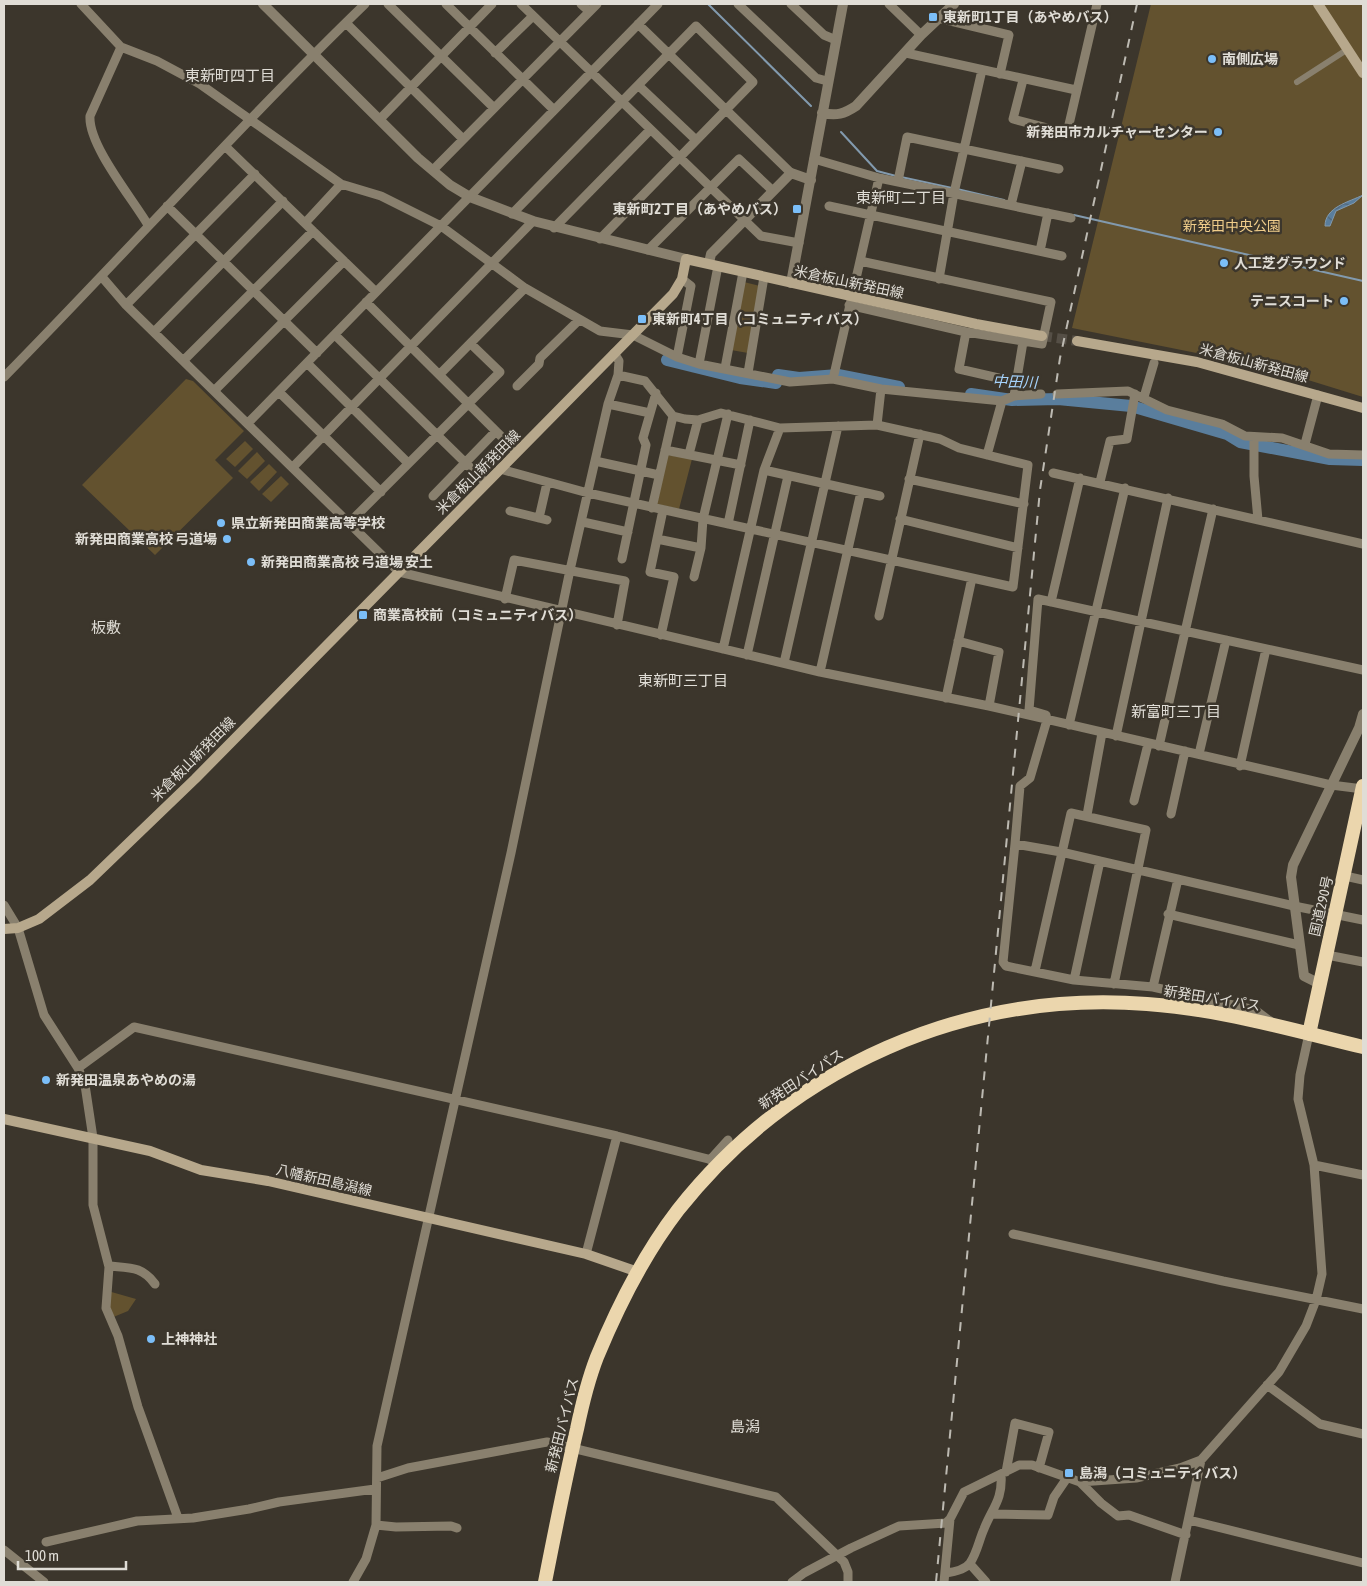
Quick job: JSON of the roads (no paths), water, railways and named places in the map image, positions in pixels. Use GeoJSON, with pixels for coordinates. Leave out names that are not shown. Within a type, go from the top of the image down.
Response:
{"type":"FeatureCollection","features":[{"type":"Feature","properties":{"kind":"highway","name":"国道290号"},"geometry":{"type":"LineString","coordinates":[[1309,1034],[1363,788]]}},
{"type":"Feature","properties":{"kind":"highway","name":"新発田バイパス"},"geometry":{"type":"LineString","coordinates":[[545,1582],[572,1448],[596,1359],[638,1272],[676,1212],[715,1161],[773,1115],[842,1070],[898,1043],[978,1015],[996,1012],[1075,1003],[1148,1004],[1230,1015],[1363,1047]]}},
{"type":"Feature","properties":{"kind":"main road"},"geometry":{"type":"LineString","coordinates":[[1318,4],[1363,73]]}},
{"type":"Feature","properties":{"kind":"main road","name":"米倉板山新発田線"},"geometry":{"type":"LineString","coordinates":[[4,929],[18,928],[39,919],[90,880],[195,778],[673,294],[682,279],[686,259],[791,283],[850,300],[1042,336]]}},
{"type":"Feature","properties":{"kind":"main road","name":"米倉板山新発田線"},"geometry":{"type":"LineString","coordinates":[[1077,341],[1197,362],[1363,408]]}},
{"type":"Feature","properties":{"kind":"main road","name":"八幡新田島潟線"},"geometry":{"type":"LineString","coordinates":[[4,1120],[150,1151],[201,1170],[268,1181],[586,1254],[638,1272]]}},
{"type":"Feature","properties":{"kind":"street"},"geometry":{"type":"LineString","coordinates":[[81,4],[121,46],[157,61],[200,84],[341,184],[381,196],[441,226],[525,288],[600,331],[633,335],[677,357],[699,364],[790,382],[833,379],[881,389],[1002,401],[1014,396],[1041,394]]}},
{"type":"Feature","properties":{"kind":"street"},"geometry":{"type":"LineString","coordinates":[[263,4],[433,170],[470,197],[533,222],[686,259]]}},
{"type":"Feature","properties":{"kind":"street"},"geometry":{"type":"LineString","coordinates":[[4,377],[102,277],[148,225],[365,4]]}},
{"type":"Feature","properties":{"kind":"street"},"geometry":{"type":"LineString","coordinates":[[388,4],[494,108]]}},
{"type":"Feature","properties":{"kind":"street"},"geometry":{"type":"LineString","coordinates":[[446,4],[554,110]]}},
{"type":"Feature","properties":{"kind":"street"},"geometry":{"type":"LineString","coordinates":[[380,119],[492,4]]}},
{"type":"Feature","properties":{"kind":"street"},"geometry":{"type":"LineString","coordinates":[[521,4],[760,236],[799,243]]}},
{"type":"Feature","properties":{"kind":"street"},"geometry":{"type":"LineString","coordinates":[[581,4],[589,12]]}},
{"type":"Feature","properties":{"kind":"street"},"geometry":{"type":"LineString","coordinates":[[433,170],[597,4]]}},
{"type":"Feature","properties":{"kind":"street"},"geometry":{"type":"LineString","coordinates":[[248,423],[658,4]]}},
{"type":"Feature","properties":{"kind":"street"},"geometry":{"type":"LineString","coordinates":[[738,4],[816,78],[828,81]]}},
{"type":"Feature","properties":{"kind":"street"},"geometry":{"type":"LineString","coordinates":[[791,4],[824,35],[836,40]]}},
{"type":"Feature","properties":{"kind":"street"},"geometry":{"type":"LineString","coordinates":[[791,283],[843,4]]}},
{"type":"Feature","properties":{"kind":"street"},"geometry":{"type":"LineString","coordinates":[[889,4],[921,35]]}},
{"type":"Feature","properties":{"kind":"street"},"geometry":{"type":"LineString","coordinates":[[822,113],[837,116],[852,109],[921,35],[954,4]]}},
{"type":"Feature","properties":{"kind":"street"},"geometry":{"type":"LineString","coordinates":[[1023,80],[1013,119],[1067,132],[1098,4]]}},
{"type":"Feature","properties":{"kind":"street"},"geometry":{"type":"LineString","coordinates":[[495,53],[533,16]]}},
{"type":"Feature","properties":{"kind":"street"},"geometry":{"type":"LineString","coordinates":[[938,18],[1009,34],[1000,74]]}},
{"type":"Feature","properties":{"kind":"street"},"geometry":{"type":"LineString","coordinates":[[346,23],[463,139]]}},
{"type":"Feature","properties":{"kind":"street"},"geometry":{"type":"LineString","coordinates":[[638,24],[791,173],[811,180]]}},
{"type":"Feature","properties":{"kind":"street"},"geometry":{"type":"LineString","coordinates":[[512,214],[696,26],[753,82],[600,239]]}},
{"type":"Feature","properties":{"kind":"street"},"geometry":{"type":"LineString","coordinates":[[121,46],[90,116],[89,126],[98,147],[148,225]]}},
{"type":"Feature","properties":{"kind":"street"},"geometry":{"type":"LineString","coordinates":[[1297,82],[1348,48]]}},
{"type":"Feature","properties":{"kind":"street"},"geometry":{"type":"LineString","coordinates":[[906,53],[1023,80],[1076,90]]}},
{"type":"Feature","properties":{"kind":"street"},"geometry":{"type":"LineString","coordinates":[[939,279],[954,192],[982,70]]}},
{"type":"Feature","properties":{"kind":"street"},"geometry":{"type":"LineString","coordinates":[[638,85],[696,140]]}},
{"type":"Feature","properties":{"kind":"street"},"geometry":{"type":"LineString","coordinates":[[554,228],[650,130]]}},
{"type":"Feature","properties":{"kind":"street"},"geometry":{"type":"LineString","coordinates":[[898,181],[907,137],[1059,169]]}},
{"type":"Feature","properties":{"kind":"street"},"geometry":{"type":"LineString","coordinates":[[225,146],[376,292]]}},
{"type":"Feature","properties":{"kind":"street"},"geometry":{"type":"LineString","coordinates":[[648,250],[739,159],[773,192]]}},
{"type":"Feature","properties":{"kind":"street"},"geometry":{"type":"LineString","coordinates":[[814,159],[879,178],[954,192],[1071,218]]}},
{"type":"Feature","properties":{"kind":"street"},"geometry":{"type":"LineString","coordinates":[[1012,205],[1022,161]]}},
{"type":"Feature","properties":{"kind":"street"},"geometry":{"type":"LineString","coordinates":[[699,364],[714,264],[711,254],[791,173]]}},
{"type":"Feature","properties":{"kind":"street"},"geometry":{"type":"LineString","coordinates":[[126,306],[255,174]]}},
{"type":"Feature","properties":{"kind":"street"},"geometry":{"type":"LineString","coordinates":[[833,379],[879,178]]}},
{"type":"Feature","properties":{"kind":"street"},"geometry":{"type":"LineString","coordinates":[[305,223],[341,184]]}},
{"type":"Feature","properties":{"kind":"street"},"geometry":{"type":"LineString","coordinates":[[154,332],[282,201]]}},
{"type":"Feature","properties":{"kind":"street"},"geometry":{"type":"LineString","coordinates":[[167,206],[317,353]]}},
{"type":"Feature","properties":{"kind":"street"},"geometry":{"type":"LineString","coordinates":[[829,206],[947,233],[1062,256]]}},
{"type":"Feature","properties":{"kind":"street"},"geometry":{"type":"LineString","coordinates":[[1040,251],[1048,213]]}},
{"type":"Feature","properties":{"kind":"street"},"geometry":{"type":"LineString","coordinates":[[293,467],[533,222]]}},
{"type":"Feature","properties":{"kind":"street"},"geometry":{"type":"LineString","coordinates":[[184,360],[252,289],[313,230]]}},
{"type":"Feature","properties":{"kind":"street"},"geometry":{"type":"LineString","coordinates":[[214,391],[344,261]]}},
{"type":"Feature","properties":{"kind":"street"},"geometry":{"type":"LineString","coordinates":[[850,300],[966,332],[1042,344],[1051,302],[860,261]]}},
{"type":"Feature","properties":{"kind":"street"},"geometry":{"type":"LineString","coordinates":[[725,368],[743,272]]}},
{"type":"Feature","properties":{"kind":"street"},"geometry":{"type":"LineString","coordinates":[[102,277],[126,306],[184,360],[399,572],[505,599],[820,672],[989,706],[1148,744],[1199,754],[1240,766],[1331,785],[1363,788]]}},
{"type":"Feature","properties":{"kind":"street"},"geometry":{"type":"LineString","coordinates":[[748,373],[764,278]]}},
{"type":"Feature","properties":{"kind":"street"},"geometry":{"type":"LineString","coordinates":[[677,357],[691,286],[682,279]]}},
{"type":"Feature","properties":{"kind":"street"},"geometry":{"type":"LineString","coordinates":[[440,374],[525,288]]}},
{"type":"Feature","properties":{"kind":"street"},"geometry":{"type":"LineString","coordinates":[[366,302],[517,452]]}},
{"type":"Feature","properties":{"kind":"street"},"geometry":{"type":"LineString","coordinates":[[517,386],[539,364],[540,358],[579,320]]}},
{"type":"Feature","properties":{"kind":"street"},"geometry":{"type":"LineString","coordinates":[[966,332],[959,369],[1016,382]]}},
{"type":"Feature","properties":{"kind":"street"},"geometry":{"type":"LineString","coordinates":[[335,334],[486,483]]}},
{"type":"Feature","properties":{"kind":"street"},"geometry":{"type":"LineString","coordinates":[[1014,396],[1023,342]]}},
{"type":"Feature","properties":{"kind":"street"},"geometry":{"type":"LineString","coordinates":[[350,522],[500,372],[471,344]]}},
{"type":"Feature","properties":{"kind":"street"},"geometry":{"type":"LineString","coordinates":[[353,1582],[366,1559],[376,1524],[377,1446],[511,853],[570,570],[608,404],[618,375],[619,361],[614,353]]}},
{"type":"Feature","properties":{"kind":"street"},"geometry":{"type":"LineString","coordinates":[[1100,482],[1110,440],[1127,439],[1140,396],[1154,362]]}},
{"type":"Feature","properties":{"kind":"street"},"geometry":{"type":"LineString","coordinates":[[307,363],[408,463]]}},
{"type":"Feature","properties":{"kind":"street"},"geometry":{"type":"LineString","coordinates":[[500,469],[588,494],[1013,587],[1028,465],[987,455],[920,434],[877,425],[780,428],[720,413],[698,420],[672,416],[645,381],[618,375]]}},
{"type":"Feature","properties":{"kind":"street"},"geometry":{"type":"LineString","coordinates":[[877,425],[881,389]]}},
{"type":"Feature","properties":{"kind":"street"},"geometry":{"type":"LineString","coordinates":[[1058,394],[1128,391],[1167,410],[1222,424],[1245,436],[1282,438],[1329,454],[1363,455]]}},
{"type":"Feature","properties":{"kind":"street"},"geometry":{"type":"LineString","coordinates":[[279,392],[381,492]]}},
{"type":"Feature","properties":{"kind":"street"},"geometry":{"type":"LineString","coordinates":[[622,559],[646,445],[643,438],[656,393]]}},
{"type":"Feature","properties":{"kind":"street"},"geometry":{"type":"LineString","coordinates":[[1304,444],[1318,394]]}},
{"type":"Feature","properties":{"kind":"street"},"geometry":{"type":"LineString","coordinates":[[987,455],[1002,401]]}},
{"type":"Feature","properties":{"kind":"street"},"geometry":{"type":"LineString","coordinates":[[608,404],[650,413]]}},
{"type":"Feature","properties":{"kind":"street"},"geometry":{"type":"LineString","coordinates":[[694,577],[701,548],[703,519],[728,414]]}},
{"type":"Feature","properties":{"kind":"street"},"geometry":{"type":"LineString","coordinates":[[652,508],[672,416]]}},
{"type":"Feature","properties":{"kind":"street"},"geometry":{"type":"LineString","coordinates":[[690,454],[698,420]]}},
{"type":"Feature","properties":{"kind":"street"},"geometry":{"type":"LineString","coordinates":[[728,524],[750,420]]}},
{"type":"Feature","properties":{"kind":"street"},"geometry":{"type":"LineString","coordinates":[[784,663],[838,426]]}},
{"type":"Feature","properties":{"kind":"street"},"geometry":{"type":"LineString","coordinates":[[723,649],[764,470],[780,428]]}},
{"type":"Feature","properties":{"kind":"street"},"geometry":{"type":"LineString","coordinates":[[433,496],[496,431]]}},
{"type":"Feature","properties":{"kind":"street"},"geometry":{"type":"LineString","coordinates":[[879,616],[890,560],[920,434]]}},
{"type":"Feature","properties":{"kind":"street"},"geometry":{"type":"LineString","coordinates":[[1254,437],[1254,476],[1258,520]]}},
{"type":"Feature","properties":{"kind":"street"},"geometry":{"type":"LineString","coordinates":[[665,450],[741,465]]}},
{"type":"Feature","properties":{"kind":"street"},"geometry":{"type":"LineString","coordinates":[[595,461],[659,476]]}},
{"type":"Feature","properties":{"kind":"street"},"geometry":{"type":"LineString","coordinates":[[764,470],[880,496]]}},
{"type":"Feature","properties":{"kind":"street"},"geometry":{"type":"LineString","coordinates":[[1053,472],[1363,544]]}},
{"type":"Feature","properties":{"kind":"street"},"geometry":{"type":"LineString","coordinates":[[747,655],[788,476]]}},
{"type":"Feature","properties":{"kind":"street"},"geometry":{"type":"LineString","coordinates":[[1051,602],[1080,478]]}},
{"type":"Feature","properties":{"kind":"street"},"geometry":{"type":"LineString","coordinates":[[909,479],[1024,504]]}},
{"type":"Feature","properties":{"kind":"street"},"geometry":{"type":"LineString","coordinates":[[510,511],[543,519],[547,483]]}},
{"type":"Feature","properties":{"kind":"street"},"geometry":{"type":"LineString","coordinates":[[1069,725],[1125,488]]}},
{"type":"Feature","properties":{"kind":"street"},"geometry":{"type":"LineString","coordinates":[[820,672],[861,492]]}},
{"type":"Feature","properties":{"kind":"street"},"geometry":{"type":"LineString","coordinates":[[1116,736],[1168,498]]}},
{"type":"Feature","properties":{"kind":"street"},"geometry":{"type":"LineString","coordinates":[[1159,746],[1213,509]]}},
{"type":"Feature","properties":{"kind":"street"},"geometry":{"type":"LineString","coordinates":[[661,635],[674,577],[650,572],[664,510]]}},
{"type":"Feature","properties":{"kind":"street"},"geometry":{"type":"LineString","coordinates":[[900,520],[1018,548]]}},
{"type":"Feature","properties":{"kind":"street"},"geometry":{"type":"LineString","coordinates":[[582,522],[628,532]]}},
{"type":"Feature","properties":{"kind":"street"},"geometry":{"type":"LineString","coordinates":[[657,539],[701,548]]}},
{"type":"Feature","properties":{"kind":"street"},"geometry":{"type":"LineString","coordinates":[[505,599],[514,560],[625,581],[617,625]]}},
{"type":"Feature","properties":{"kind":"street"},"geometry":{"type":"LineString","coordinates":[[946,698],[972,578]]}},
{"type":"Feature","properties":{"kind":"street"},"geometry":{"type":"LineString","coordinates":[[1274,1025],[1255,1010],[1153,987],[1074,980],[1006,966],[1003,962],[1020,786],[1030,778],[1047,720],[1046,715],[1030,710],[1038,599],[1363,670]]}},
{"type":"Feature","properties":{"kind":"street"},"geometry":{"type":"LineString","coordinates":[[1199,754],[1226,640]]}},
{"type":"Feature","properties":{"kind":"street"},"geometry":{"type":"LineString","coordinates":[[958,641],[999,652],[989,706]]}},
{"type":"Feature","properties":{"kind":"street"},"geometry":{"type":"LineString","coordinates":[[1240,766],[1266,649]]}},
{"type":"Feature","properties":{"kind":"street"},"geometry":{"type":"LineString","coordinates":[[1320,984],[1304,976],[1298,945],[1291,877],[1293,864],[1359,728],[1363,714]]}},
{"type":"Feature","properties":{"kind":"street"},"geometry":{"type":"LineString","coordinates":[[1087,815],[1102,733]]}},
{"type":"Feature","properties":{"kind":"street"},"geometry":{"type":"LineString","coordinates":[[1134,801],[1148,744]]}},
{"type":"Feature","properties":{"kind":"street"},"geometry":{"type":"LineString","coordinates":[[1171,814],[1185,752]]}},
{"type":"Feature","properties":{"kind":"street"},"geometry":{"type":"LineString","coordinates":[[1035,971],[1071,813],[1087,815],[1146,830],[1114,984]]}},
{"type":"Feature","properties":{"kind":"street"},"geometry":{"type":"LineString","coordinates":[[1015,844],[1061,852],[1363,920]]}},
{"type":"Feature","properties":{"kind":"street"},"geometry":{"type":"LineString","coordinates":[[1074,980],[1100,861]]}},
{"type":"Feature","properties":{"kind":"street"},"geometry":{"type":"LineString","coordinates":[[1345,876],[1363,880]]}},
{"type":"Feature","properties":{"kind":"street"},"geometry":{"type":"LineString","coordinates":[[1153,987],[1168,914],[1178,878]]}},
{"type":"Feature","properties":{"kind":"street"},"geometry":{"type":"LineString","coordinates":[[4,906],[18,928],[44,1015],[78,1068],[85,1085],[93,1138],[94,1205],[109,1266],[106,1308],[118,1336],[138,1408],[178,1518]]}},
{"type":"Feature","properties":{"kind":"street"},"geometry":{"type":"LineString","coordinates":[[1168,914],[1298,945]]}},
{"type":"Feature","properties":{"kind":"street"},"geometry":{"type":"LineString","coordinates":[[1327,954],[1363,962]]}},
{"type":"Feature","properties":{"kind":"street"},"geometry":{"type":"LineString","coordinates":[[78,1068],[134,1027],[617,1136],[715,1161],[728,1140]]}},
{"type":"Feature","properties":{"kind":"street"},"geometry":{"type":"LineString","coordinates":[[944,1582],[950,1520],[964,1492],[1019,1465],[1032,1465],[1080,1482],[1136,1478],[1180,1468],[1201,1460],[1279,1372],[1298,1343],[1316,1300],[1322,1274],[1314,1165],[1298,1099],[1300,1074],[1309,1034]]}},
{"type":"Feature","properties":{"kind":"street"},"geometry":{"type":"LineString","coordinates":[[586,1254],[617,1136]]}},
{"type":"Feature","properties":{"kind":"street"},"geometry":{"type":"LineString","coordinates":[[1314,1165],[1363,1175]]}},
{"type":"Feature","properties":{"kind":"street"},"geometry":{"type":"LineString","coordinates":[[1013,1234],[1223,1281],[1363,1309]]}},
{"type":"Feature","properties":{"kind":"street"},"geometry":{"type":"LineString","coordinates":[[109,1266],[136,1269],[148,1274],[155,1284]]}},
{"type":"Feature","properties":{"kind":"street"},"geometry":{"type":"LineString","coordinates":[[1267,1385],[1320,1424],[1363,1434]]}},
{"type":"Feature","properties":{"kind":"street"},"geometry":{"type":"LineString","coordinates":[[945,1572],[954,1572],[970,1564],[984,1528],[994,1514],[1015,1423],[1049,1432],[1039,1468]]}},
{"type":"Feature","properties":{"kind":"street"},"geometry":{"type":"LineString","coordinates":[[377,1478],[408,1468],[547,1442],[776,1497],[844,1562],[848,1572],[848,1582]]}},
{"type":"Feature","properties":{"kind":"street"},"geometry":{"type":"LineString","coordinates":[[1175,1582],[1201,1460]]}},
{"type":"Feature","properties":{"kind":"street"},"geometry":{"type":"LineString","coordinates":[[994,1514],[1048,1515],[1054,1497],[1067,1478]]}},
{"type":"Feature","properties":{"kind":"street"},"geometry":{"type":"LineString","coordinates":[[1080,1482],[1101,1503],[1118,1516],[1129,1515],[1186,1535]]}},
{"type":"Feature","properties":{"kind":"street"},"geometry":{"type":"LineString","coordinates":[[46,1542],[137,1521],[212,1515],[278,1502],[375,1488]]}},
{"type":"Feature","properties":{"kind":"street"},"geometry":{"type":"LineString","coordinates":[[792,1582],[804,1572],[899,1526],[946,1523],[950,1520]]}},
{"type":"Feature","properties":{"kind":"street"},"geometry":{"type":"LineString","coordinates":[[1189,1520],[1363,1563]]}},
{"type":"Feature","properties":{"kind":"street"},"geometry":{"type":"LineString","coordinates":[[376,1524],[396,1527],[451,1526],[457,1528]]}},
{"type":"Feature","properties":{"kind":"street"},"geometry":{"type":"LineString","coordinates":[[4,1550],[44,1582]]}},
{"type":"Feature","properties":{"kind":"street"},"geometry":{"type":"LineString","coordinates":[[970,1564],[986,1582]]}},
{"type":"Feature","properties":{"kind":"water"},"geometry":{"type":"Polygon","coordinates":[[[1363,195],[1354,203],[1336,211],[1330,226],[1325,226],[1329,214],[1333,210],[1363,195]]]}},
{"type":"Feature","properties":{"kind":"waterway"},"geometry":{"type":"LineString","coordinates":[[708,4],[811,106]]}},
{"type":"Feature","properties":{"kind":"waterway"},"geometry":{"type":"LineString","coordinates":[[841,132],[877,171],[896,176]]}},
{"type":"Feature","properties":{"kind":"waterway"},"geometry":{"type":"LineString","coordinates":[[901,177],[952,188]]}},
{"type":"Feature","properties":{"kind":"waterway"},"geometry":{"type":"LineString","coordinates":[[957,189],[1004,200]]}},
{"type":"Feature","properties":{"kind":"waterway"},"geometry":{"type":"LineString","coordinates":[[1074,215],[1363,281]]}},
{"type":"Feature","properties":{"kind":"waterway","name":"中田川"},"geometry":{"type":"LineString","coordinates":[[667,360],[740,378],[776,383],[778,375],[799,378],[838,375],[899,387]]}},
{"type":"Feature","properties":{"kind":"waterway","name":"中田川"},"geometry":{"type":"LineString","coordinates":[[971,394],[1012,400],[1058,399],[1131,406],[1227,434],[1240,442],[1330,459],[1363,460]]}},
{"type":"Feature","properties":{"kind":"tunnel"},"geometry":{"type":"LineString","coordinates":[[1042,336],[1077,341]]}},
{"type":"Feature","properties":{"kind":"railway"},"geometry":{"type":"LineString","coordinates":[[936,1582],[1040,490],[1060,358],[1137,4]]}},
{"type":"Feature","properties":{"kind":"place","name":"東新町1丁目（あやめバス）"},"geometry":{"type":"Point","coordinates":[933,17]}},
{"type":"Feature","properties":{"kind":"place","name":"南側広場"},"geometry":{"type":"Point","coordinates":[1212,59]}},
{"type":"Feature","properties":{"kind":"place","name":"新発田市カルチャーセンター"},"geometry":{"type":"Point","coordinates":[1218,132]}},
{"type":"Feature","properties":{"kind":"place","name":"東新町2丁目（あやめバス）"},"geometry":{"type":"Point","coordinates":[797,209]}},
{"type":"Feature","properties":{"kind":"place","name":"人工芝グラウンド"},"geometry":{"type":"Point","coordinates":[1224,263]}},
{"type":"Feature","properties":{"kind":"place","name":"テニスコート"},"geometry":{"type":"Point","coordinates":[1344,301]}},
{"type":"Feature","properties":{"kind":"place","name":"東新町4丁目（コミュニティバス）"},"geometry":{"type":"Point","coordinates":[642,319]}},
{"type":"Feature","properties":{"kind":"place","name":"県立新発田商業高等学校"},"geometry":{"type":"Point","coordinates":[221,523]}},
{"type":"Feature","properties":{"kind":"place","name":"新発田商業高校 弓道場"},"geometry":{"type":"Point","coordinates":[227,539]}},
{"type":"Feature","properties":{"kind":"place","name":"新発田商業高校 弓道場 安土"},"geometry":{"type":"Point","coordinates":[251,562]}},
{"type":"Feature","properties":{"kind":"place","name":"商業高校前（コミュニティバス）"},"geometry":{"type":"Point","coordinates":[363,615]}},
{"type":"Feature","properties":{"kind":"place","name":"新発田温泉あやめの湯"},"geometry":{"type":"Point","coordinates":[46,1080]}},
{"type":"Feature","properties":{"kind":"place","name":"上神神社"},"geometry":{"type":"Point","coordinates":[151,1339]}},
{"type":"Feature","properties":{"kind":"place","name":"島潟（コミュニティバス）"},"geometry":{"type":"Point","coordinates":[1069,1473]}},
{"type":"Feature","properties":{"kind":"district","name":"東新町四丁目"},"geometry":{"type":"Point","coordinates":[230,76]}},
{"type":"Feature","properties":{"kind":"district","name":"東新町二丁目"},"geometry":{"type":"Point","coordinates":[901,198]}},
{"type":"Feature","properties":{"kind":"district","name":"板敷"},"geometry":{"type":"Point","coordinates":[106,628]}},
{"type":"Feature","properties":{"kind":"district","name":"東新町三丁目"},"geometry":{"type":"Point","coordinates":[683,681]}},
{"type":"Feature","properties":{"kind":"district","name":"新富町三丁目"},"geometry":{"type":"Point","coordinates":[1176,712]}},
{"type":"Feature","properties":{"kind":"district","name":"島潟"},"geometry":{"type":"Point","coordinates":[745,1427]}},
{"type":"Feature","properties":{"kind":"park label","name":"新発田中央公園"},"geometry":{"type":"Point","coordinates":[1232,226]}}]}
